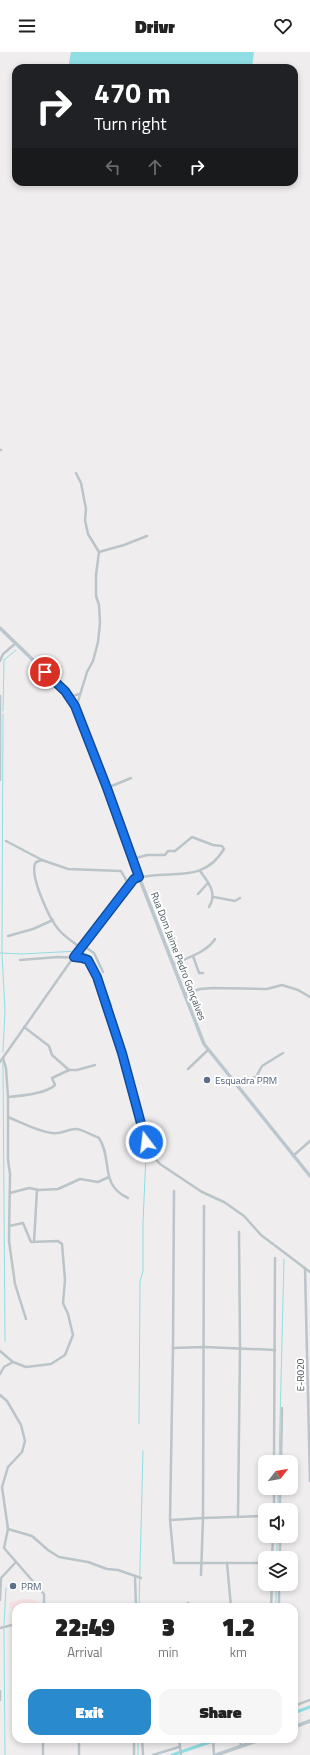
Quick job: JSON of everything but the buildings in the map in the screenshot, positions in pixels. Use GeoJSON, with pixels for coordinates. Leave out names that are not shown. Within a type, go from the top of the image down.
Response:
{"type":"FeatureCollection","features":[{"type":"Feature","properties":{"kind":"main road","name":"Rua Dom Jaime Pedro Gonçalves"},"geometry":{"type":"LineString","coordinates":[[0,628],[69,697],[76,709],[204,1044],[310,1176]]}},
{"type":"Feature","properties":{"kind":"main road"},"geometry":{"type":"LineString","coordinates":[[298,1726],[310,1721]]}},
{"type":"Feature","properties":{"kind":"main road"},"geometry":{"type":"LineString","coordinates":[[215,1755],[250,1743]]}},
{"type":"Feature","properties":{"kind":"street"},"geometry":{"type":"LineString","coordinates":[[76,473],[81,483],[86,509],[85,520],[88,534],[99,552],[96,575],[96,596],[99,605],[100,623],[98,642],[76,709]]}},
{"type":"Feature","properties":{"kind":"street"},"geometry":{"type":"LineString","coordinates":[[99,552],[124,545],[147,536]]}},
{"type":"Feature","properties":{"kind":"street"},"geometry":{"type":"LineString","coordinates":[[0,661],[3,654],[16,643]]}},
{"type":"Feature","properties":{"kind":"street"},"geometry":{"type":"LineString","coordinates":[[69,697],[80,694]]}},
{"type":"Feature","properties":{"kind":"street"},"geometry":{"type":"LineString","coordinates":[[0,696],[0,780]]}},
{"type":"Feature","properties":{"kind":"street"},"geometry":{"type":"LineString","coordinates":[[107,788],[131,778]]}},
{"type":"Feature","properties":{"kind":"street"},"geometry":{"type":"LineString","coordinates":[[0,1062],[81,947],[134,879],[139,877],[176,875],[206,869],[220,855],[224,849],[224,846],[213,845],[192,837],[175,851],[168,851],[165,855],[146,855],[133,859]]}},
{"type":"Feature","properties":{"kind":"street"},"geometry":{"type":"LineString","coordinates":[[6,840],[42,860],[68,869],[121,871],[129,885]]}},
{"type":"Feature","properties":{"kind":"street"},"geometry":{"type":"LineString","coordinates":[[42,860],[34,863],[33,872],[39,891],[53,920],[59,930],[81,947],[94,954],[103,972]]}},
{"type":"Feature","properties":{"kind":"street"},"geometry":{"type":"LineString","coordinates":[[200,871],[208,883],[214,897],[209,907]]}},
{"type":"Feature","properties":{"kind":"street"},"geometry":{"type":"LineString","coordinates":[[198,894],[208,883]]}},
{"type":"Feature","properties":{"kind":"street"},"geometry":{"type":"LineString","coordinates":[[214,897],[233,901],[240,898]]}},
{"type":"Feature","properties":{"kind":"street"},"geometry":{"type":"LineString","coordinates":[[8,936],[33,929],[53,920]]}},
{"type":"Feature","properties":{"kind":"street"},"geometry":{"type":"LineString","coordinates":[[174,964],[193,956],[210,945],[214,939]]}},
{"type":"Feature","properties":{"kind":"street"},"geometry":{"type":"LineString","coordinates":[[193,956],[199,972],[203,973]]}},
{"type":"Feature","properties":{"kind":"street"},"geometry":{"type":"LineString","coordinates":[[20,960],[44,957],[74,957],[88,960],[97,977],[122,1053],[146,1142],[153,1156],[160,1164],[202,1192],[224,1202],[244,1216],[261,1235],[310,1272]]}},
{"type":"Feature","properties":{"kind":"street"},"geometry":{"type":"LineString","coordinates":[[185,994],[200,989],[270,989],[282,985],[310,996]]}},
{"type":"Feature","properties":{"kind":"street"},"geometry":{"type":"LineString","coordinates":[[24,1027],[49,1046],[52,1055],[69,1070]]}},
{"type":"Feature","properties":{"kind":"street"},"geometry":{"type":"LineString","coordinates":[[188,1069],[208,1050]]}},
{"type":"Feature","properties":{"kind":"street"},"geometry":{"type":"LineString","coordinates":[[238,1086],[246,1080],[256,1077],[262,1066],[284,1053]]}},
{"type":"Feature","properties":{"kind":"street"},"geometry":{"type":"LineString","coordinates":[[3,1058],[6,1068],[8,1097],[10,1192],[8,1241],[15,1284],[26,1319]]}},
{"type":"Feature","properties":{"kind":"street"},"geometry":{"type":"LineString","coordinates":[[8,1097],[23,1096],[50,1090],[55,1085],[52,1078],[69,1070],[77,1070],[95,1065]]}},
{"type":"Feature","properties":{"kind":"street"},"geometry":{"type":"LineString","coordinates":[[8,1117],[33,1129],[50,1133],[62,1133],[75,1129],[99,1138],[105,1154],[109,1177],[116,1190],[128,1198]]}},
{"type":"Feature","properties":{"kind":"street"},"geometry":{"type":"LineString","coordinates":[[293,1156],[310,1141]]}},
{"type":"Feature","properties":{"kind":"street"},"geometry":{"type":"LineString","coordinates":[[10,1192],[30,1188],[37,1190],[58,1189],[80,1179],[98,1182],[109,1177]]}},
{"type":"Feature","properties":{"kind":"street"},"geometry":{"type":"LineString","coordinates":[[34,1242],[37,1190]]}},
{"type":"Feature","properties":{"kind":"street"},"geometry":{"type":"LineString","coordinates":[[174,1190],[170,1520],[174,1563],[258,1563]]}},
{"type":"Feature","properties":{"kind":"street"},"geometry":{"type":"LineString","coordinates":[[201,1575],[203,1518],[204,1206]]}},
{"type":"Feature","properties":{"kind":"street"},"geometry":{"type":"LineString","coordinates":[[0,1351],[13,1362],[26,1368],[51,1364],[65,1355],[73,1336],[68,1314],[63,1303],[65,1280],[62,1244],[58,1241],[32,1242],[23,1223],[9,1226]]}},
{"type":"Feature","properties":{"kind":"street"},"geometry":{"type":"LineString","coordinates":[[238,1517],[240,1348],[239,1232]]}},
{"type":"Feature","properties":{"kind":"street"},"geometry":{"type":"LineString","coordinates":[[274,1455],[275,1258]]}},
{"type":"Feature","properties":{"kind":"street","name":"E-R020"},"geometry":{"type":"LineString","coordinates":[[305,1268],[310,1481]]}},
{"type":"Feature","properties":{"kind":"street"},"geometry":{"type":"LineString","coordinates":[[173,1348],[204,1347],[275,1350]]}},
{"type":"Feature","properties":{"kind":"street"},"geometry":{"type":"LineString","coordinates":[[0,1374],[4,1367],[13,1362]]}},
{"type":"Feature","properties":{"kind":"street"},"geometry":{"type":"LineString","coordinates":[[0,1395],[7,1401],[24,1434],[22,1452],[8,1467],[2,1487],[8,1530],[4,1548],[44,1594],[44,1603]]}},
{"type":"Feature","properties":{"kind":"street"},"geometry":{"type":"LineString","coordinates":[[281,1455],[282,1408]]}},
{"type":"Feature","properties":{"kind":"street"},"geometry":{"type":"LineString","coordinates":[[170,1520],[258,1516]]}},
{"type":"Feature","properties":{"kind":"street"},"geometry":{"type":"LineString","coordinates":[[8,1530],[34,1537],[48,1550],[59,1556],[88,1562],[107,1569],[118,1570],[141,1578]]}},
{"type":"Feature","properties":{"kind":"street"},"geometry":{"type":"LineString","coordinates":[[0,1600],[1,1578],[16,1562]]}},
{"type":"Feature","properties":{"kind":"street"},"geometry":{"type":"LineString","coordinates":[[227,1563],[231,1603]]}},
{"type":"Feature","properties":{"kind":"street"},"geometry":{"type":"LineString","coordinates":[[135,1576],[136,1603]]}},
{"type":"Feature","properties":{"kind":"street"},"geometry":{"type":"LineString","coordinates":[[271,1603],[272,1591]]}},
{"type":"Feature","properties":{"kind":"street"},"geometry":{"type":"LineString","coordinates":[[279,1591],[279,1603]]}},
{"type":"Feature","properties":{"kind":"street"},"geometry":{"type":"LineString","coordinates":[[0,1628],[12,1625]]}},
{"type":"Feature","properties":{"kind":"street"},"geometry":{"type":"LineString","coordinates":[[0,1693],[0,1700]]}},
{"type":"Feature","properties":{"kind":"street"},"geometry":{"type":"LineString","coordinates":[[298,1704],[310,1700]]}},
{"type":"Feature","properties":{"kind":"street"},"geometry":{"type":"LineString","coordinates":[[43,1743],[43,1755]]}},
{"type":"Feature","properties":{"kind":"street"},"geometry":{"type":"LineString","coordinates":[[79,1743],[79,1755]]}},
{"type":"Feature","properties":{"kind":"street"},"geometry":{"type":"LineString","coordinates":[[134,1743],[134,1755]]}},
{"type":"Feature","properties":{"kind":"street"},"geometry":{"type":"LineString","coordinates":[[142,1743],[143,1755]]}},
{"type":"Feature","properties":{"kind":"street"},"geometry":{"type":"LineString","coordinates":[[179,1743],[181,1755]]}},
{"type":"Feature","properties":{"kind":"street"},"geometry":{"type":"LineString","coordinates":[[214,1743],[215,1755]]}},
{"type":"Feature","properties":{"kind":"street"},"geometry":{"type":"LineString","coordinates":[[152,1755],[179,1747]]}},
{"type":"Feature","properties":{"kind":"shaded area"},"geometry":{"type":"Polygon","coordinates":[[[22,1599],[31,1599],[38,1603],[12,1603],[12,1613],[9,1603],[22,1599]]]}},
{"type":"Feature","properties":{"kind":"water"},"geometry":{"type":"Polygon","coordinates":[[[71,52],[254,52],[252,64],[69,64],[71,52]]]}},
{"type":"Feature","properties":{"kind":"waterway"},"geometry":{"type":"LineString","coordinates":[[3,711],[4,660],[16,650]]}},
{"type":"Feature","properties":{"kind":"waterway"},"geometry":{"type":"LineString","coordinates":[[3,714],[2,953],[5,1011],[3,1052]]}},
{"type":"Feature","properties":{"kind":"waterway"},"geometry":{"type":"LineString","coordinates":[[0,953],[21,954],[79,951],[91,956],[112,1006]]}},
{"type":"Feature","properties":{"kind":"waterway"},"geometry":{"type":"LineString","coordinates":[[3,1061],[5,1341]]}},
{"type":"Feature","properties":{"kind":"waterway"},"geometry":{"type":"LineString","coordinates":[[139,1424],[140,1282],[143,1271],[143,1222],[146,1155]]}},
{"type":"Feature","properties":{"kind":"waterway"},"geometry":{"type":"LineString","coordinates":[[279,1455],[284,1259]]}},
{"type":"Feature","properties":{"kind":"waterway"},"geometry":{"type":"LineString","coordinates":[[139,1603],[143,1451]]}},
{"type":"Feature","properties":{"kind":"waterway"},"geometry":{"type":"LineString","coordinates":[[278,1495],[278,1503]]}},
{"type":"Feature","properties":{"kind":"waterway"},"geometry":{"type":"LineString","coordinates":[[277,1543],[277,1551]]}},
{"type":"Feature","properties":{"kind":"waterway"},"geometry":{"type":"LineString","coordinates":[[4,1625],[6,1588]]}},
{"type":"Feature","properties":{"kind":"waterway"},"geometry":{"type":"LineString","coordinates":[[276,1591],[276,1603]]}},
{"type":"Feature","properties":{"kind":"waterway"},"geometry":{"type":"LineString","coordinates":[[4,1628],[5,1755]]}},
{"type":"Feature","properties":{"kind":"waterway"},"geometry":{"type":"LineString","coordinates":[[298,1712],[310,1707]]}},
{"type":"Feature","properties":{"kind":"waterway"},"geometry":{"type":"LineString","coordinates":[[138,1743],[138,1755]]}},
{"type":"Feature","properties":{"kind":"waterway"},"geometry":{"type":"LineString","coordinates":[[172,1755],[207,1743]]}},
{"type":"Feature","properties":{"kind":"place","name":"Esquadra PRM"},"geometry":{"type":"Point","coordinates":[207,1080]}},
{"type":"Feature","properties":{"kind":"place","name":"PRM"},"geometry":{"type":"Point","coordinates":[13,1586]}},
{"type":"Feature","properties":{"kind":"route"},"geometry":{"type":"LineString","coordinates":[[45,672],[65,691],[75,706],[107,788],[139,877],[134,879],[74,957],[88,960],[92,965],[104,994],[122,1053],[146,1142]]}}]}
